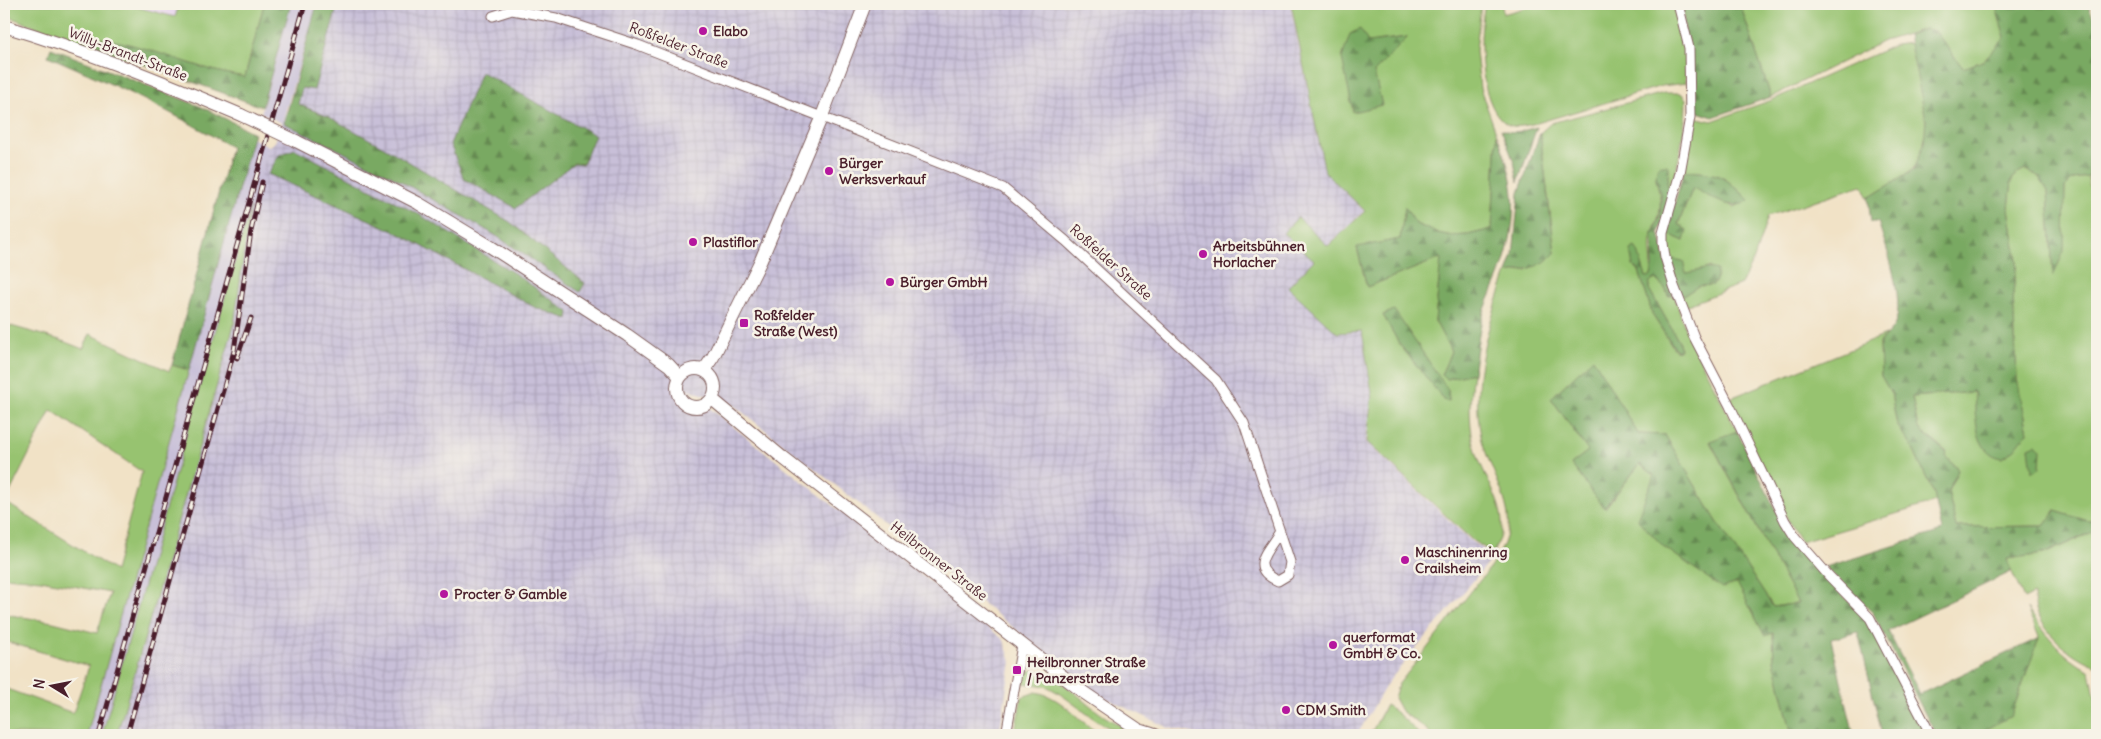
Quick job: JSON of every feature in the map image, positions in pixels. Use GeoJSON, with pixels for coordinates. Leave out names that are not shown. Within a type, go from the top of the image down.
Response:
{"type":"FeatureCollection","features":[{"type":"Feature","properties":{"kind":"main road"},"geometry":{"type":"LineString","coordinates":[[704,370],[713,357],[761,260],[822,116],[865,4]]}},
{"type":"Feature","properties":{"kind":"main road","name":"Willy-Brandt-Straße"},"geometry":{"type":"LineString","coordinates":[[4,26],[41,37],[157,80],[240,115],[296,141],[418,204],[491,247],[627,335],[669,365],[680,377]]}},
{"type":"Feature","properties":{"kind":"main road"},"geometry":{"type":"LineString","coordinates":[[694,369],[704,370],[714,379],[716,386],[712,399],[706,405],[698,408],[689,406],[679,396],[677,390],[680,377],[687,371],[694,369]]}},
{"type":"Feature","properties":{"kind":"main road","name":"Heilbronner Straße"},"geometry":{"type":"LineString","coordinates":[[712,399],[783,458],[1099,705],[1139,730],[1155,735]]}},
{"type":"Feature","properties":{"kind":"street"},"geometry":{"type":"LineString","coordinates":[[1678,4],[1688,48],[1690,88],[1687,143],[1662,243],[1674,286],[1694,337],[1730,406],[1785,521],[1795,537],[1829,576],[1870,618],[1931,735]]}},
{"type":"Feature","properties":{"kind":"street","name":"Roßfelder Straße"},"geometry":{"type":"LineString","coordinates":[[493,16],[512,10],[556,18],[638,45],[1003,188],[1066,241],[1141,309],[1216,380],[1229,397],[1244,423],[1290,562],[1288,575],[1278,581],[1267,576],[1262,566],[1264,556],[1279,533]]}},
{"type":"Feature","properties":{"kind":"street"},"geometry":{"type":"LineString","coordinates":[[1006,735],[1022,645]]}},
{"type":"Feature","properties":{"kind":"shaded area"},"geometry":{"type":"Polygon","coordinates":[[[125,4],[179,4],[176,17],[125,4]]]}},
{"type":"Feature","properties":{"kind":"shaded area"},"geometry":{"type":"Polygon","coordinates":[[[291,4],[317,4],[282,123],[261,113],[291,4]]]}},
{"type":"Feature","properties":{"kind":"shaded area"},"geometry":{"type":"Polygon","coordinates":[[[338,4],[1290,4],[1325,172],[1364,211],[1327,246],[1299,218],[1314,260],[1362,331],[1372,393],[1366,442],[1472,542],[1494,556],[1388,682],[1357,735],[1201,735],[1169,728],[1093,692],[732,404],[684,388],[1004,640],[1011,662],[999,735],[117,735],[234,325],[250,207],[269,146],[275,142],[287,110],[298,104],[302,88],[314,89],[338,4]]]}},
{"type":"Feature","properties":{"kind":"shaded area"},"geometry":{"type":"Polygon","coordinates":[[[252,138],[269,146],[102,735],[87,735],[252,138]]]}},
{"type":"Feature","properties":{"kind":"green space"},"geometry":{"type":"Polygon","coordinates":[[[4,4],[125,4],[175,17],[179,4],[264,4],[245,77],[225,74],[130,45],[96,37],[74,41],[4,15],[4,4]]]}},
{"type":"Feature","properties":{"kind":"green space"},"geometry":{"type":"Polygon","coordinates":[[[264,4],[291,4],[262,107],[78,41],[95,38],[115,41],[226,74],[245,77],[264,4]]]}},
{"type":"Feature","properties":{"kind":"green space"},"geometry":{"type":"Polygon","coordinates":[[[317,4],[338,4],[314,90],[302,88],[298,104],[329,117],[389,150],[510,222],[585,283],[580,292],[495,235],[390,175],[284,123],[317,4]]]}},
{"type":"Feature","properties":{"kind":"green space"},"geometry":{"type":"Polygon","coordinates":[[[1291,4],[1376,4],[1378,10],[1395,7],[1396,4],[1481,4],[1476,51],[1480,88],[1497,135],[1492,229],[1468,235],[1452,236],[1438,233],[1416,224],[1405,208],[1400,239],[1357,248],[1367,287],[1441,258],[1435,321],[1451,351],[1442,374],[1447,379],[1473,373],[1470,404],[1472,434],[1477,454],[1501,514],[1500,540],[1493,553],[1473,541],[1367,442],[1372,393],[1362,331],[1337,333],[1288,287],[1314,260],[1283,233],[1298,217],[1328,246],[1365,211],[1325,172],[1291,4]],[[1407,37],[1368,42],[1374,72],[1407,37]],[[1394,311],[1383,315],[1400,345],[1445,400],[1449,401],[1448,390],[1394,311]]]}},
{"type":"Feature","properties":{"kind":"green space"},"geometry":{"type":"Polygon","coordinates":[[[1485,4],[1502,4],[1503,14],[1538,4],[1676,4],[1685,43],[1686,83],[1662,86],[1537,123],[1512,126],[1504,122],[1495,112],[1485,83],[1482,66],[1481,32],[1485,4]]]}},
{"type":"Feature","properties":{"kind":"green space"},"geometry":{"type":"Polygon","coordinates":[[[1682,4],[1740,4],[1771,97],[1713,117],[1692,110],[1682,4]]]}},
{"type":"Feature","properties":{"kind":"green space"},"geometry":{"type":"Polygon","coordinates":[[[1740,4],[1995,4],[2005,37],[1983,61],[1963,68],[1935,31],[1925,29],[1884,41],[1771,97],[1740,4]]]}},
{"type":"Feature","properties":{"kind":"green space"},"geometry":{"type":"Polygon","coordinates":[[[1995,4],[2087,4],[2097,25],[2097,136],[2089,177],[2073,179],[2065,187],[2064,251],[2053,277],[2048,191],[2039,177],[2025,169],[2016,174],[2012,180],[2009,208],[2017,261],[2013,294],[2017,379],[2028,432],[2014,450],[2002,458],[1993,455],[1986,449],[1978,432],[1974,392],[1912,397],[1918,428],[1947,453],[1946,456],[1958,470],[1948,491],[1956,527],[2044,526],[2055,511],[2088,521],[2097,521],[2097,530],[2043,554],[2007,559],[2011,572],[1888,631],[1920,694],[2039,638],[2011,716],[1976,735],[1936,735],[1873,613],[1825,567],[1942,531],[1934,494],[1911,445],[1897,425],[1891,393],[1881,376],[1880,342],[1895,324],[1898,301],[1890,258],[1878,222],[1871,222],[1868,198],[1914,170],[1924,144],[1926,119],[1908,35],[1925,29],[1935,31],[1963,68],[1983,61],[2005,37],[1995,4]]]}},
{"type":"Feature","properties":{"kind":"green space"},"geometry":{"type":"Polygon","coordinates":[[[1360,29],[1368,42],[1408,37],[1374,72],[1382,105],[1353,112],[1342,58],[1350,34],[1360,29]]]}},
{"type":"Feature","properties":{"kind":"green space"},"geometry":{"type":"Polygon","coordinates":[[[1910,43],[1922,90],[1926,123],[1925,139],[1921,154],[1914,168],[1900,179],[1868,198],[1862,185],[1768,216],[1754,259],[1741,284],[1683,307],[1680,298],[1698,286],[1711,267],[1686,273],[1668,258],[1666,233],[1684,241],[1678,225],[1693,188],[1734,207],[1749,200],[1721,177],[1714,174],[1684,171],[1694,117],[1712,121],[1772,100],[1895,45],[1910,43]]]}},
{"type":"Feature","properties":{"kind":"green space"},"geometry":{"type":"Polygon","coordinates":[[[51,48],[202,107],[254,133],[189,370],[172,365],[231,147],[118,87],[48,56],[51,48]]]}},
{"type":"Feature","properties":{"kind":"green space"},"geometry":{"type":"Polygon","coordinates":[[[481,72],[595,135],[583,164],[574,163],[516,208],[464,179],[450,144],[481,72]]]}},
{"type":"Feature","properties":{"kind":"green space"},"geometry":{"type":"Polygon","coordinates":[[[1664,93],[1681,93],[1686,99],[1681,148],[1671,196],[1667,182],[1669,169],[1656,178],[1660,195],[1660,208],[1651,240],[1651,276],[1646,277],[1643,271],[1633,266],[1639,271],[1653,316],[1675,350],[1679,350],[1679,342],[1649,289],[1649,283],[1655,279],[1665,288],[1668,296],[1674,294],[1686,332],[1737,431],[1710,442],[1798,603],[1773,607],[1716,520],[1665,435],[1638,434],[1593,359],[1551,398],[1588,451],[1571,464],[1605,508],[1640,464],[1654,475],[1664,547],[1722,587],[1737,582],[1765,636],[1773,632],[1774,660],[1792,735],[1431,735],[1401,711],[1394,698],[1398,685],[1484,576],[1500,552],[1507,534],[1507,511],[1504,498],[1481,436],[1478,415],[1479,374],[1493,313],[1507,273],[1527,270],[1555,253],[1540,133],[1551,123],[1664,93]]]}},
{"type":"Feature","properties":{"kind":"green space"},"geometry":{"type":"Polygon","coordinates":[[[1537,127],[1518,182],[1514,162],[1501,129],[1514,132],[1537,127]]]}},
{"type":"Feature","properties":{"kind":"green space"},"geometry":{"type":"Polygon","coordinates":[[[1540,133],[1555,253],[1539,265],[1507,273],[1513,255],[1519,193],[1540,133]]]}},
{"type":"Feature","properties":{"kind":"green space"},"geometry":{"type":"Polygon","coordinates":[[[1497,135],[1512,183],[1513,213],[1509,244],[1502,269],[1482,319],[1473,373],[1447,379],[1442,374],[1451,351],[1435,321],[1441,258],[1367,287],[1357,247],[1400,239],[1405,207],[1416,224],[1438,233],[1452,236],[1468,235],[1492,229],[1497,135]]]}},
{"type":"Feature","properties":{"kind":"green space"},"geometry":{"type":"Polygon","coordinates":[[[295,149],[420,215],[517,275],[569,312],[568,319],[534,307],[396,232],[268,174],[279,155],[295,149]]]}},
{"type":"Feature","properties":{"kind":"green space"},"geometry":{"type":"Polygon","coordinates":[[[1661,165],[1667,165],[1669,169],[1667,182],[1671,196],[1659,232],[1674,294],[1668,296],[1665,288],[1655,279],[1649,283],[1649,289],[1679,342],[1680,350],[1676,350],[1653,316],[1639,271],[1633,266],[1630,250],[1635,247],[1646,277],[1651,276],[1653,267],[1652,237],[1660,215],[1661,198],[1656,178],[1657,168],[1661,165]]]}},
{"type":"Feature","properties":{"kind":"green space"},"geometry":{"type":"Polygon","coordinates":[[[2025,169],[2039,177],[2048,191],[2053,275],[2064,210],[2065,187],[2073,179],[2089,177],[2088,186],[2097,186],[2097,521],[2088,521],[2055,511],[2044,526],[1956,527],[1948,491],[1958,470],[1946,456],[1947,452],[1918,428],[1912,397],[1974,392],[1978,432],[2028,432],[2017,379],[2013,294],[2017,261],[2009,208],[2012,180],[2016,174],[2025,169]]]}},
{"type":"Feature","properties":{"kind":"green space"},"geometry":{"type":"Polygon","coordinates":[[[1684,171],[1714,174],[1721,177],[1749,200],[1742,204],[1728,204],[1693,188],[1678,224],[1687,230],[1684,241],[1666,233],[1684,171]]]}},
{"type":"Feature","properties":{"kind":"green space"},"geometry":{"type":"Polygon","coordinates":[[[250,208],[234,325],[117,735],[102,735],[250,208]]]}},
{"type":"Feature","properties":{"kind":"green space"},"geometry":{"type":"Polygon","coordinates":[[[1668,258],[1683,261],[1686,273],[1706,269],[1717,270],[1716,281],[1713,285],[1698,286],[1680,298],[1668,258]]]}},
{"type":"Feature","properties":{"kind":"green space"},"geometry":{"type":"Polygon","coordinates":[[[1394,310],[1448,390],[1449,401],[1445,401],[1400,345],[1383,315],[1394,310]]]}},
{"type":"Feature","properties":{"kind":"green space"},"geometry":{"type":"Polygon","coordinates":[[[4,324],[60,340],[83,349],[90,334],[169,371],[172,365],[189,370],[87,735],[4,734],[4,688],[73,713],[89,666],[4,641],[4,614],[53,622],[97,633],[110,593],[41,580],[4,577],[4,324]],[[51,410],[5,502],[115,571],[142,472],[51,410]]]}},
{"type":"Feature","properties":{"kind":"green space"},"geometry":{"type":"Polygon","coordinates":[[[1886,335],[1880,342],[1881,376],[1891,393],[1897,425],[1911,445],[1936,502],[1801,542],[1790,524],[1728,399],[1886,335]]]}},
{"type":"Feature","properties":{"kind":"green space"},"geometry":{"type":"Polygon","coordinates":[[[1593,358],[1638,434],[1665,435],[1716,520],[1773,607],[1798,603],[1710,441],[1737,431],[1787,533],[1825,577],[1870,622],[1930,735],[1882,735],[1858,632],[1831,639],[1854,735],[1792,735],[1774,660],[1773,633],[1765,636],[1737,583],[1722,588],[1664,547],[1637,519],[1654,475],[1640,464],[1604,508],[1571,464],[1588,451],[1551,398],[1593,358]]]}},
{"type":"Feature","properties":{"kind":"green space"},"geometry":{"type":"Polygon","coordinates":[[[2036,444],[2041,450],[2040,468],[2032,472],[2029,447],[2036,444]]]}},
{"type":"Feature","properties":{"kind":"green space"},"geometry":{"type":"Polygon","coordinates":[[[2097,530],[2097,666],[2069,651],[2052,636],[2040,618],[2035,605],[2034,594],[2024,599],[2006,559],[2044,554],[2097,530]]]}},
{"type":"Feature","properties":{"kind":"green space"},"geometry":{"type":"Polygon","coordinates":[[[2027,608],[2047,635],[2063,652],[2090,671],[2097,706],[2097,735],[1976,735],[2011,715],[2039,637],[2027,608]]]}},
{"type":"Feature","properties":{"kind":"green space"},"geometry":{"type":"Polygon","coordinates":[[[1033,670],[1053,677],[1104,716],[1138,735],[1114,730],[1092,718],[1050,688],[1024,683],[1025,673],[1033,670]]]}},
{"type":"Feature","properties":{"kind":"green space"},"geometry":{"type":"Polygon","coordinates":[[[1036,692],[1055,699],[1103,735],[1014,735],[1022,697],[1036,692]]]}},
{"type":"Feature","properties":{"kind":"green space"},"geometry":{"type":"Polygon","coordinates":[[[1386,705],[1414,728],[1419,735],[1370,735],[1386,705]]]}},
{"type":"Feature","properties":{"kind":"waterway"},"geometry":{"type":"LineString","coordinates":[[2092,187],[2097,187]]}},
{"type":"Feature","properties":{"kind":"railway"},"geometry":{"type":"LineString","coordinates":[[99,735],[305,4]]}},
{"type":"Feature","properties":{"kind":"railway"},"geometry":{"type":"LineString","coordinates":[[127,735],[234,351],[251,231],[262,182]]}},
{"type":"Feature","properties":{"kind":"railway"},"geometry":{"type":"LineString","coordinates":[[237,358],[251,318]]}},
{"type":"Feature","properties":{"kind":"place","name":"Elabo"},"geometry":{"type":"Point","coordinates":[703,31]}},
{"type":"Feature","properties":{"kind":"place","name":"Bürger Werksverkauf"},"geometry":{"type":"Point","coordinates":[829,171]}},
{"type":"Feature","properties":{"kind":"place","name":"Plastiflor"},"geometry":{"type":"Point","coordinates":[693,242]}},
{"type":"Feature","properties":{"kind":"place","name":"Arbeitsbühnen Horlacher"},"geometry":{"type":"Point","coordinates":[1203,254]}},
{"type":"Feature","properties":{"kind":"place","name":"Bürger GmbH"},"geometry":{"type":"Point","coordinates":[890,282]}},
{"type":"Feature","properties":{"kind":"place","name":"Roßfelder Straße (West)"},"geometry":{"type":"Point","coordinates":[744,323]}},
{"type":"Feature","properties":{"kind":"place","name":"Maschinenring Crailsheim"},"geometry":{"type":"Point","coordinates":[1405,560]}},
{"type":"Feature","properties":{"kind":"place","name":"Procter & Gamble"},"geometry":{"type":"Point","coordinates":[444,594]}},
{"type":"Feature","properties":{"kind":"place","name":"querformat GmbH & Co."},"geometry":{"type":"Point","coordinates":[1333,645]}},
{"type":"Feature","properties":{"kind":"place","name":"Heilbronner Straße / Panzerstraße"},"geometry":{"type":"Point","coordinates":[1017,670]}},
{"type":"Feature","properties":{"kind":"place","name":"CDM Smith"},"geometry":{"type":"Point","coordinates":[1286,710]}}]}
